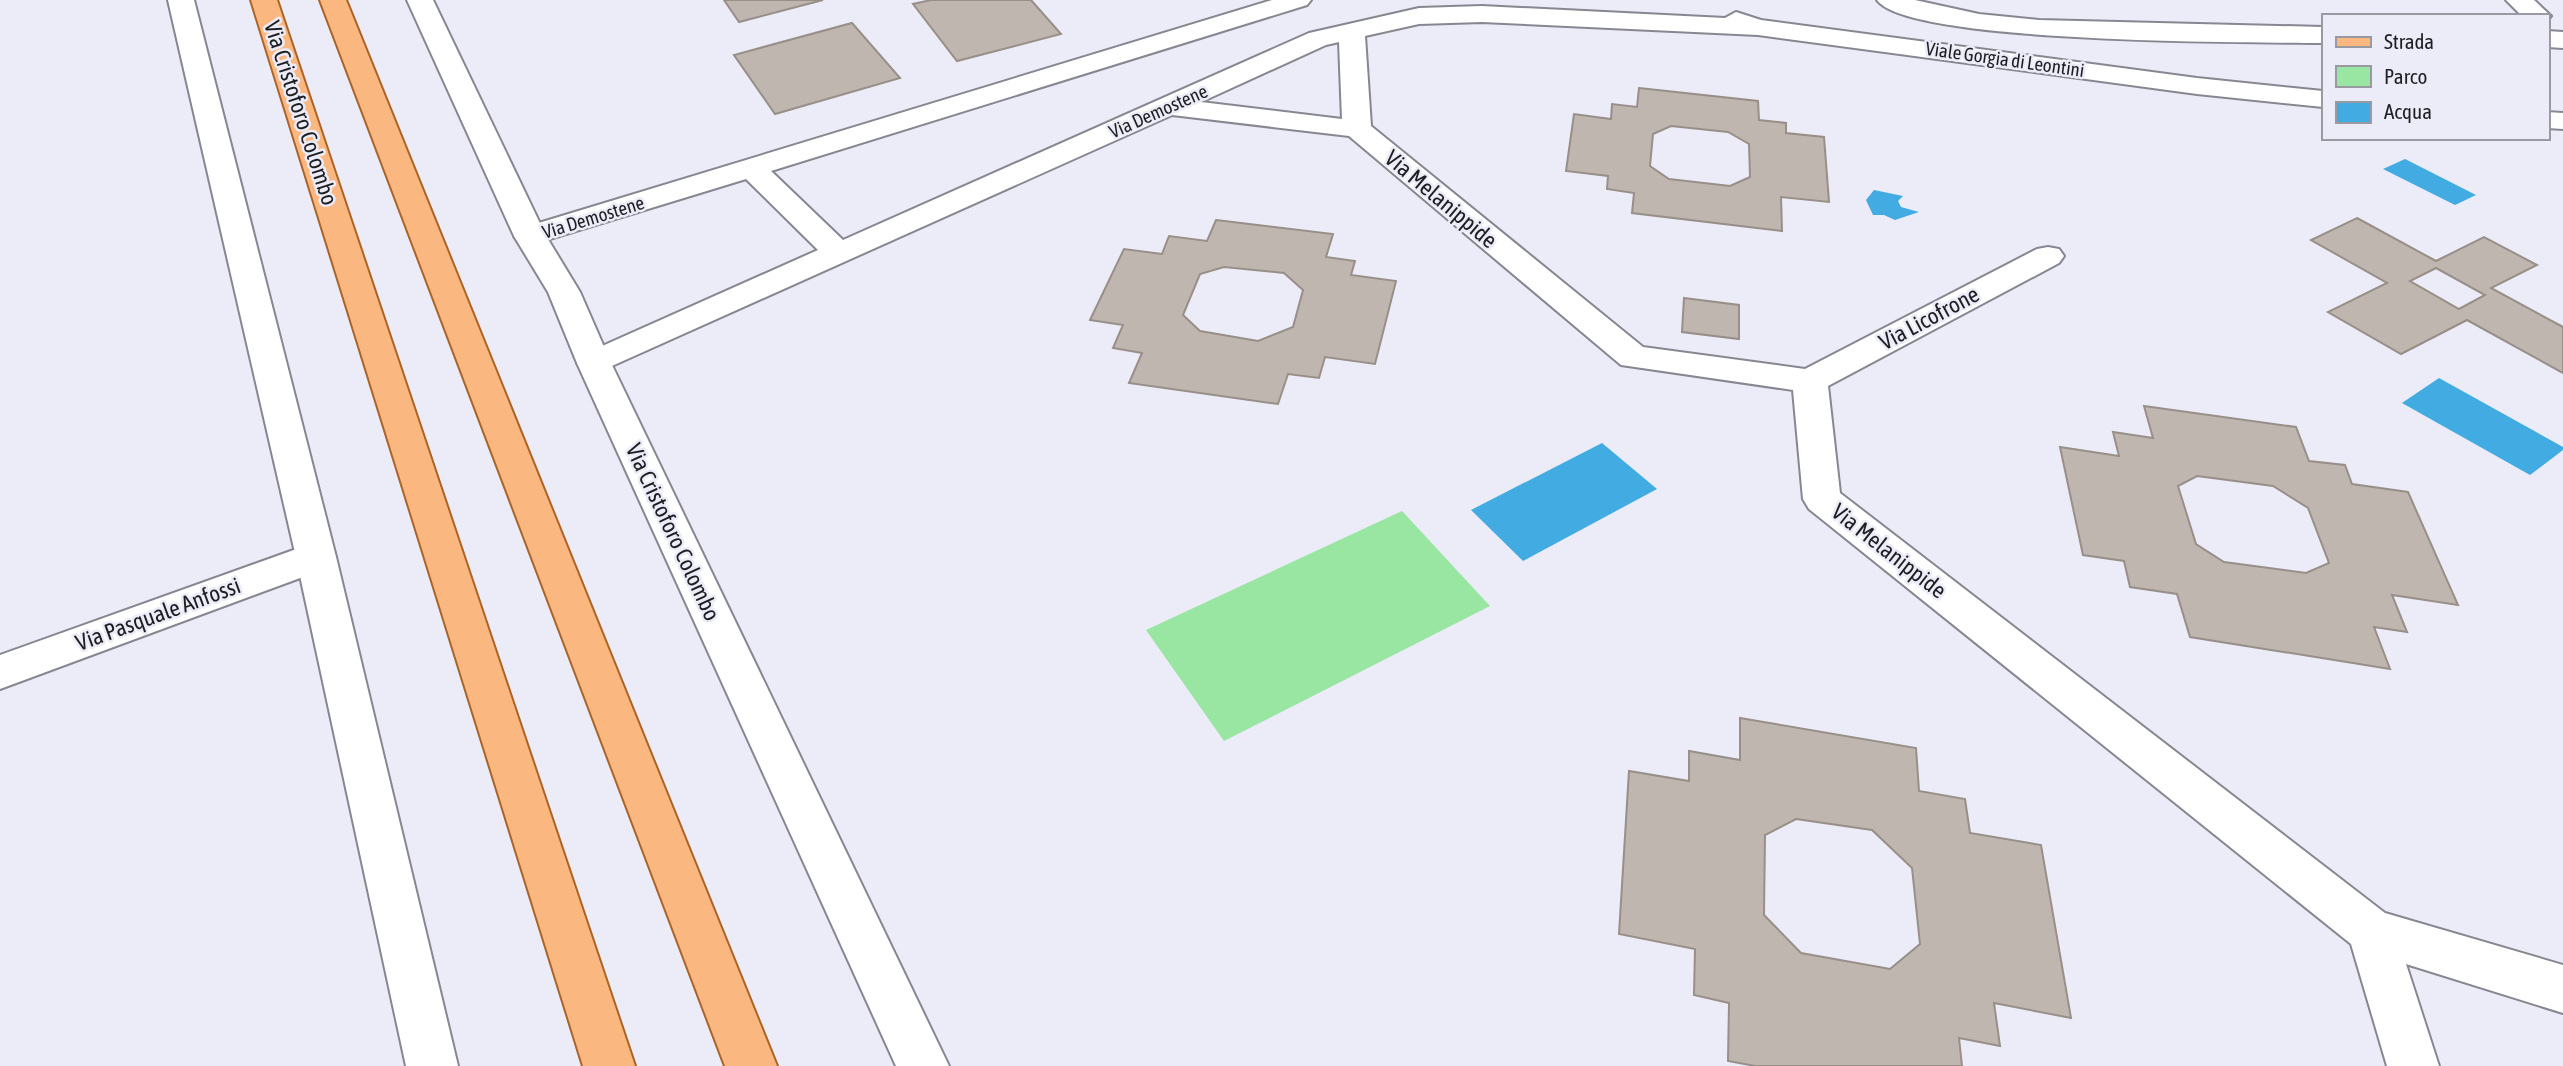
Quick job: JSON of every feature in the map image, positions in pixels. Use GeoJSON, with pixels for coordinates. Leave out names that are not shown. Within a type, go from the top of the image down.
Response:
{"type":"FeatureCollection","features":[{"type":"Feature","properties":{"kind":"main road","name":"Via Cristoforo Colombo"},"geometry":{"type":"LineString","coordinates":[[264,0],[609,1066]]}},
{"type":"Feature","properties":{"kind":"main road"},"geometry":{"type":"LineString","coordinates":[[333,0],[751,1066]]}},
{"type":"Feature","properties":{"kind":"street"},"geometry":{"type":"LineString","coordinates":[[181,0],[316,556],[432,1066]]}},
{"type":"Feature","properties":{"kind":"street","name":"Via Cristoforo Colombo"},"geometry":{"type":"LineString","coordinates":[[420,0],[530,236],[564,292],[594,363],[923,1066]]}},
{"type":"Feature","properties":{"kind":"street","name":"Via Demostene"},"geometry":{"type":"LineString","coordinates":[[530,236],[1298,0]]}},
{"type":"Feature","properties":{"kind":"street","name":"Viale Gorgia di Leontini"},"geometry":{"type":"LineString","coordinates":[[1692,0],[1718,14],[1758,27],[2197,86],[2322,99]]}},
{"type":"Feature","properties":{"kind":"street","name":"Viale Gorgia di Leontini"},"geometry":{"type":"LineString","coordinates":[[1890,0],[1925,13],[1984,23],[2054,29],[2322,35]]}},
{"type":"Feature","properties":{"kind":"street"},"geometry":{"type":"LineString","coordinates":[[2519,0],[2536,14]]}},
{"type":"Feature","properties":{"kind":"street","name":"Via Demostene"},"geometry":{"type":"LineString","coordinates":[[594,363],[1318,39],[1419,16],[1479,7],[1758,27]]}},
{"type":"Feature","properties":{"kind":"street"},"geometry":{"type":"LineString","coordinates":[[2549,26],[2563,39]]}},
{"type":"Feature","properties":{"kind":"street"},"geometry":{"type":"LineString","coordinates":[[1170,106],[1357,129],[1352,31]]}},
{"type":"Feature","properties":{"kind":"street","name":"Via Melanippide"},"geometry":{"type":"LineString","coordinates":[[1357,129],[1633,357],[1810,381],[1822,499],[2371,931],[2563,989]]}},
{"type":"Feature","properties":{"kind":"street"},"geometry":{"type":"LineString","coordinates":[[751,168],[839,253]]}},
{"type":"Feature","properties":{"kind":"street","name":"Via Licofrone"},"geometry":{"type":"LineString","coordinates":[[1810,381],[2048,256]]}},
{"type":"Feature","properties":{"kind":"street","name":"Via Pasquale Anfossi"},"geometry":{"type":"LineString","coordinates":[[0,672],[316,556]]}},
{"type":"Feature","properties":{"kind":"street"},"geometry":{"type":"LineString","coordinates":[[2371,931],[2413,1066]]}},
{"type":"Feature","properties":{"kind":"green space"},"geometry":{"type":"Polygon","coordinates":[[[1402,511],[1490,606],[1224,741],[1146,630],[1402,511]]]}},
{"type":"Feature","properties":{"kind":"water"},"geometry":{"type":"Polygon","coordinates":[[[2405,159],[2476,195],[2455,205],[2383,169],[2405,159]]]}},
{"type":"Feature","properties":{"kind":"water"},"geometry":{"type":"Polygon","coordinates":[[[1874,190],[1903,196],[1898,201],[1901,207],[1919,212],[1895,220],[1884,215],[1873,215],[1866,200],[1874,190]]]}},
{"type":"Feature","properties":{"kind":"water"},"geometry":{"type":"Polygon","coordinates":[[[2439,378],[2563,447],[2563,450],[2530,475],[2402,403],[2439,378]]]}},
{"type":"Feature","properties":{"kind":"water"},"geometry":{"type":"Polygon","coordinates":[[[1602,443],[1657,489],[1523,561],[1471,510],[1602,443]]]}},
{"type":"Feature","properties":{"kind":"building"},"geometry":{"type":"Polygon","coordinates":[[[724,0],[823,0],[739,22],[724,0]]]}},
{"type":"Feature","properties":{"kind":"building"},"geometry":{"type":"Polygon","coordinates":[[[931,0],[1031,0],[1061,34],[957,61],[913,4],[931,0]]]}},
{"type":"Feature","properties":{"kind":"building"},"geometry":{"type":"Polygon","coordinates":[[[852,23],[900,78],[775,114],[734,55],[852,23]]]}},
{"type":"Feature","properties":{"kind":"building"},"geometry":{"type":"Polygon","coordinates":[[[1639,88],[1758,101],[1759,120],[1786,123],[1786,133],[1824,137],[1829,202],[1781,197],[1782,231],[1632,213],[1634,193],[1607,189],[1608,176],[1566,171],[1574,114],[1611,119],[1612,104],[1637,107],[1639,88]],[[1671,126],[1653,134],[1650,166],[1669,179],[1730,186],[1750,177],[1749,144],[1728,132],[1671,126]]]}},
{"type":"Feature","properties":{"kind":"building"},"geometry":{"type":"Polygon","coordinates":[[[2357,218],[2436,261],[2484,237],[2537,265],[2491,288],[2563,327],[2563,373],[2467,320],[2401,354],[2328,312],[2387,283],[2311,240],[2357,218]],[[2436,268],[2410,281],[2459,309],[2485,295],[2436,268]]]}},
{"type":"Feature","properties":{"kind":"building"},"geometry":{"type":"Polygon","coordinates":[[[1216,220],[1333,234],[1326,257],[1355,261],[1351,275],[1396,281],[1375,364],[1325,357],[1319,378],[1288,374],[1278,404],[1129,383],[1142,353],[1113,348],[1123,325],[1090,320],[1124,249],[1162,254],[1169,236],[1207,241],[1216,220]],[[1224,267],[1200,274],[1183,315],[1200,331],[1258,341],[1293,327],[1303,290],[1284,273],[1224,267]]]}},
{"type":"Feature","properties":{"kind":"building"},"geometry":{"type":"Polygon","coordinates":[[[1684,298],[1739,305],[1739,339],[1682,332],[1684,298]]]}},
{"type":"Feature","properties":{"kind":"building"},"geometry":{"type":"Polygon","coordinates":[[[2144,406],[2296,427],[2309,461],[2345,465],[2352,484],[2408,492],[2458,605],[2392,595],[2407,632],[2374,627],[2390,669],[2190,637],[2177,594],[2130,587],[2124,561],[2083,555],[2060,447],[2119,456],[2113,432],[2153,438],[2144,406]],[[2197,476],[2178,486],[2196,544],[2224,562],[2306,573],[2329,563],[2308,508],[2273,486],[2197,476]]]}},
{"type":"Feature","properties":{"kind":"building"},"geometry":{"type":"Polygon","coordinates":[[[1740,718],[1916,748],[1919,791],[1965,799],[1970,833],[2041,845],[2071,1018],[1994,1003],[2000,1046],[1959,1038],[1962,1066],[1755,1066],[1728,1061],[1729,1003],[1694,995],[1695,949],[1619,934],[1629,771],[1689,781],[1689,751],[1740,760],[1740,718]],[[1796,819],[1765,835],[1764,915],[1801,953],[1890,969],[1920,944],[1912,868],[1872,830],[1796,819]]]}}]}
